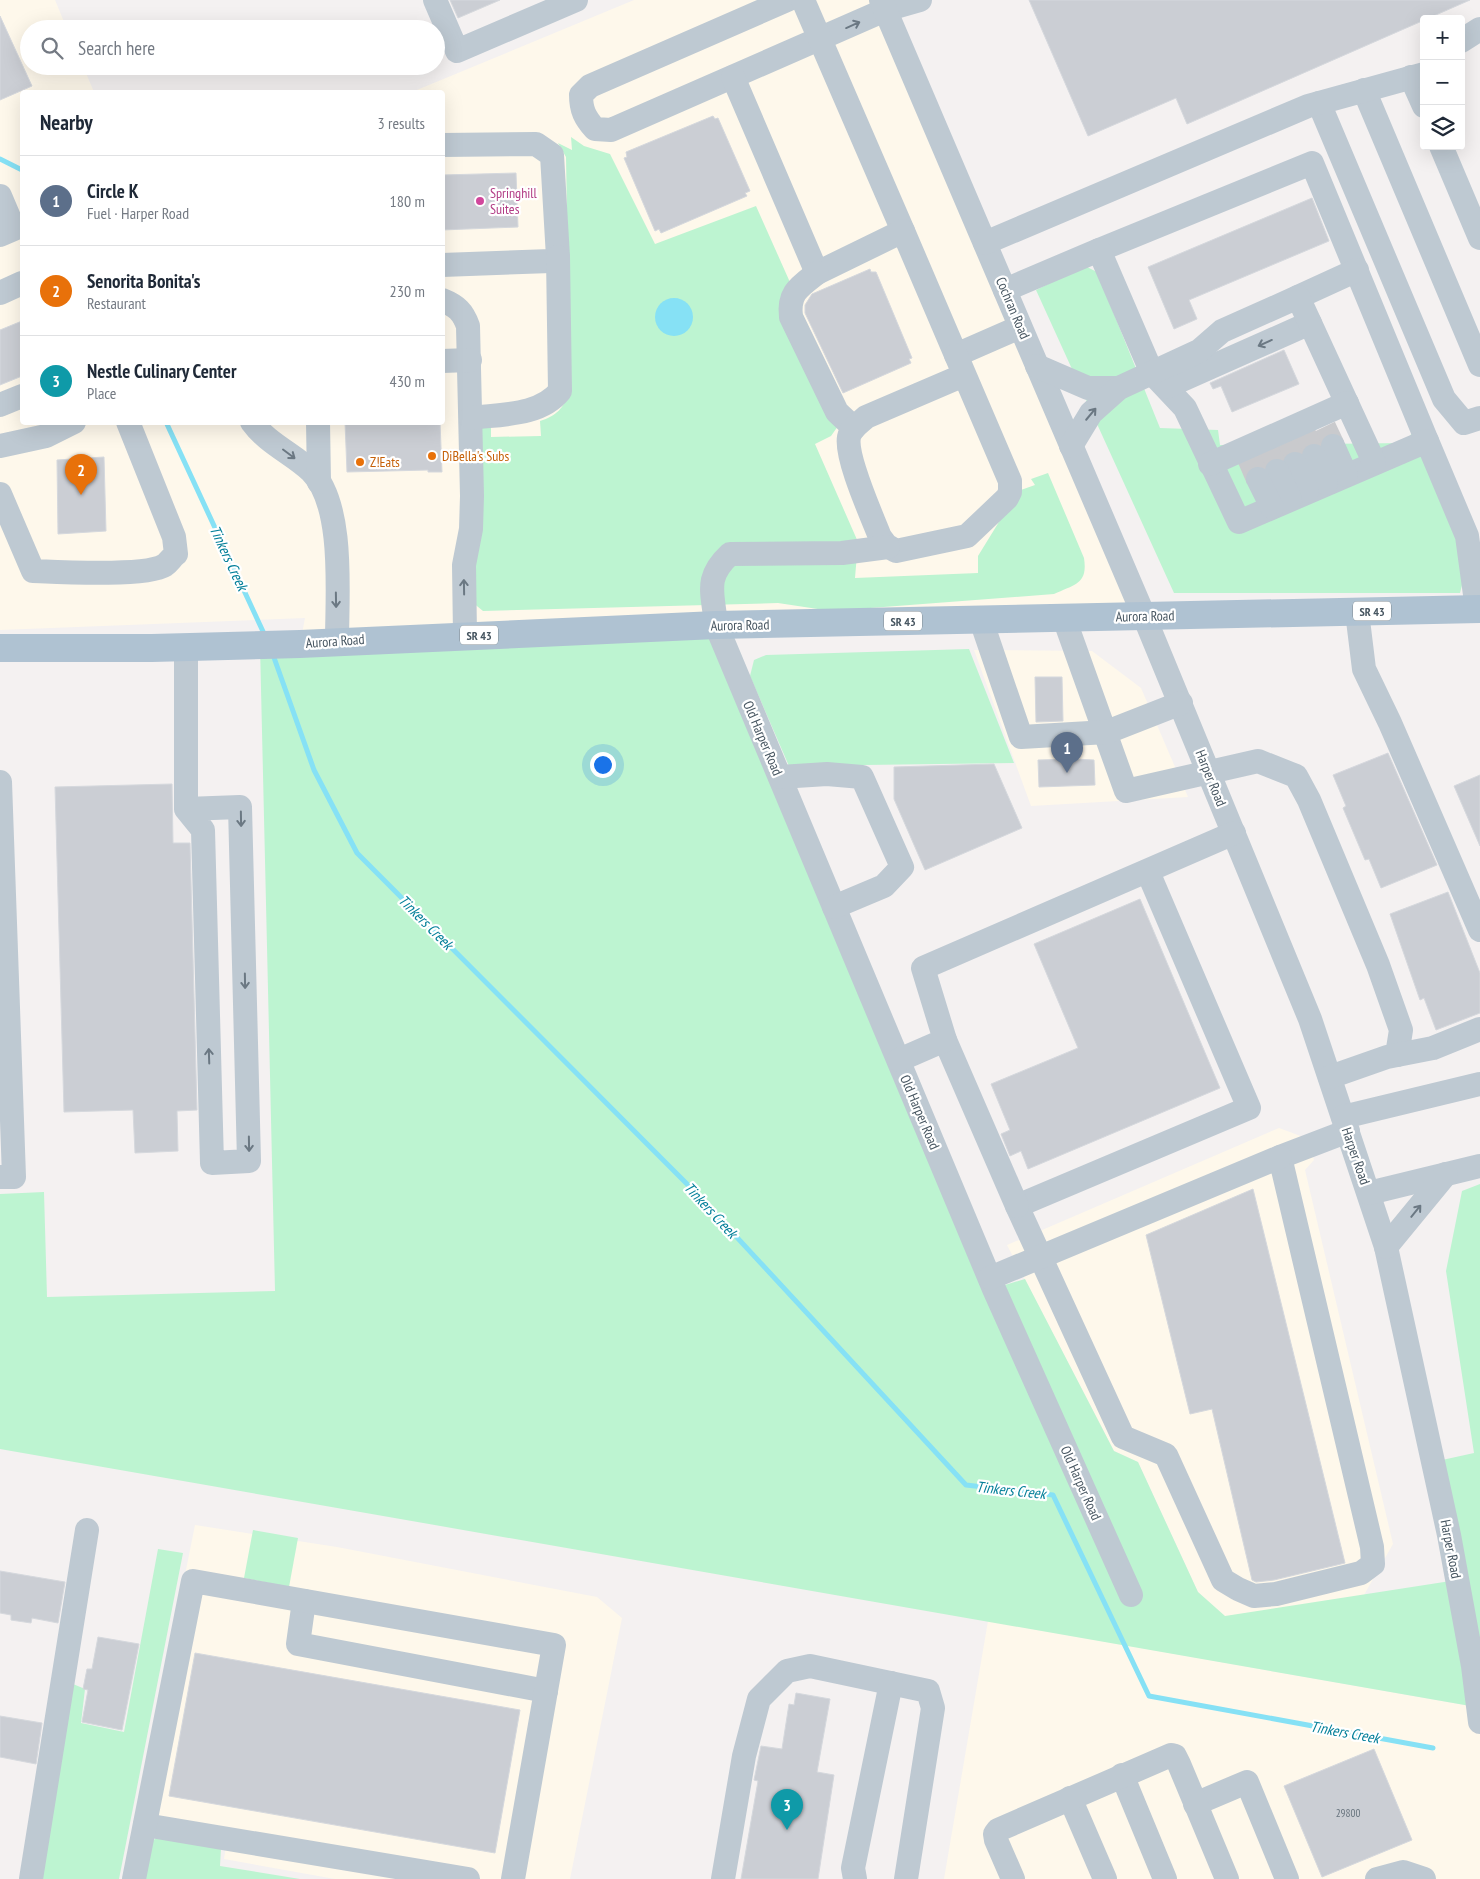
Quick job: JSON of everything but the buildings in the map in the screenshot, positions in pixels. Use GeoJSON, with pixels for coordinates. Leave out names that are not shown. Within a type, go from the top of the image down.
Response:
{"type":"FeatureCollection","features":[{"type":"Feature","properties":{"kind":"main road","name":"Aurora Road"},"geometry":{"type":"LineString","coordinates":[[0,648],[300,644],[716,625],[1478,609]]}},
{"type":"Feature","properties":{"kind":"street"},"geometry":{"type":"LineString","coordinates":[[435,0],[444,20]]}},
{"type":"Feature","properties":{"kind":"street"},"geometry":{"type":"LineString","coordinates":[[445,23],[457,51],[576,0]]}},
{"type":"Feature","properties":{"kind":"street"},"geometry":{"type":"LineString","coordinates":[[787,0],[590,86],[581,95],[581,107],[586,118],[596,129],[611,130],[821,39],[883,5],[920,0]]}},
{"type":"Feature","properties":{"kind":"street"},"geometry":{"type":"LineString","coordinates":[[803,0],[821,39],[960,365],[1010,481],[1010,492],[1006,498],[967,536],[896,551],[888,547],[880,537],[850,457],[849,438],[854,428],[866,417],[960,365],[1020,326]]}},
{"type":"Feature","properties":{"kind":"street","name":"Cochran Road"},"geometry":{"type":"LineString","coordinates":[[883,5],[1144,616]]}},
{"type":"Feature","properties":{"kind":"street"},"geometry":{"type":"LineString","coordinates":[[1465,37],[1471,32],[1480,29]]}},
{"type":"Feature","properties":{"kind":"street"},"geometry":{"type":"LineString","coordinates":[[984,243],[1319,103],[1418,75],[1424,105]]}},
{"type":"Feature","properties":{"kind":"street"},"geometry":{"type":"LineString","coordinates":[[733,77],[817,273]]}},
{"type":"Feature","properties":{"kind":"street"},"geometry":{"type":"LineString","coordinates":[[1364,90],[1480,365]]}},
{"type":"Feature","properties":{"kind":"street"},"geometry":{"type":"LineString","coordinates":[[1319,103],[1444,399],[1464,423],[1480,418]]}},
{"type":"Feature","properties":{"kind":"street"},"geometry":{"type":"LineString","coordinates":[[445,145],[536,144],[552,155],[558,257],[560,391],[552,402],[535,410],[471,418]]}},
{"type":"Feature","properties":{"kind":"street"},"geometry":{"type":"LineString","coordinates":[[1443,150],[1480,238]]}},
{"type":"Feature","properties":{"kind":"street"},"geometry":{"type":"LineString","coordinates":[[1005,290],[1312,163],[1467,536],[1478,609]]}},
{"type":"Feature","properties":{"kind":"street"},"geometry":{"type":"LineString","coordinates":[[0,196],[14,229],[0,235]]}},
{"type":"Feature","properties":{"kind":"street"},"geometry":{"type":"LineString","coordinates":[[854,428],[837,412],[791,317],[790,305],[793,293],[817,273],[903,231]]}},
{"type":"Feature","properties":{"kind":"street"},"geometry":{"type":"LineString","coordinates":[[1099,250],[1159,380],[1185,408],[1239,522],[1374,462],[1427,441]]}},
{"type":"Feature","properties":{"kind":"street"},"geometry":{"type":"LineString","coordinates":[[445,265],[551,261],[558,257]]}},
{"type":"Feature","properties":{"kind":"street"},"geometry":{"type":"LineString","coordinates":[[1159,380],[1199,351],[1222,331],[1357,270]]}},
{"type":"Feature","properties":{"kind":"street"},"geometry":{"type":"LineString","coordinates":[[0,293],[20,284]]}},
{"type":"Feature","properties":{"kind":"street"},"geometry":{"type":"LineString","coordinates":[[1298,297],[1374,462]]}},
{"type":"Feature","properties":{"kind":"street"},"geometry":{"type":"LineString","coordinates":[[445,301],[455,305],[464,315],[468,326],[472,496],[471,529],[464,565],[465,635]]}},
{"type":"Feature","properties":{"kind":"street"},"geometry":{"type":"LineString","coordinates":[[1037,366],[1088,388],[1119,388],[1159,380],[1310,323]]}},
{"type":"Feature","properties":{"kind":"street"},"geometry":{"type":"LineString","coordinates":[[445,361],[470,360]]}},
{"type":"Feature","properties":{"kind":"street"},"geometry":{"type":"LineString","coordinates":[[1071,446],[1091,413],[1119,388]]}},
{"type":"Feature","properties":{"kind":"street"},"geometry":{"type":"LineString","coordinates":[[0,405],[20,397]]}},
{"type":"Feature","properties":{"kind":"street"},"geometry":{"type":"LineString","coordinates":[[1210,464],[1287,446],[1347,403]]}},
{"type":"Feature","properties":{"kind":"street"},"geometry":{"type":"LineString","coordinates":[[0,446],[46,436],[68,425]]}},
{"type":"Feature","properties":{"kind":"street"},"geometry":{"type":"LineString","coordinates":[[0,494],[33,571],[62,573],[136,570],[164,565],[176,554],[174,537],[129,425]]}},
{"type":"Feature","properties":{"kind":"street"},"geometry":{"type":"LineString","coordinates":[[255,425],[270,441],[311,472],[319,482],[331,505],[335,542],[337,641]]}},
{"type":"Feature","properties":{"kind":"street"},"geometry":{"type":"LineString","coordinates":[[318,425],[319,482]]}},
{"type":"Feature","properties":{"kind":"street"},"geometry":{"type":"LineString","coordinates":[[1287,446],[1308,491]]}},
{"type":"Feature","properties":{"kind":"street"},"geometry":{"type":"LineString","coordinates":[[1287,446],[1308,491]]}},
{"type":"Feature","properties":{"kind":"street"},"geometry":{"type":"LineString","coordinates":[[1287,446],[1308,491]]}},
{"type":"Feature","properties":{"kind":"street","name":"Old Harper Road"},"geometry":{"type":"LineString","coordinates":[[888,547],[842,553],[730,554],[717,566],[711,580],[716,625],[990,1278],[1131,1595]]}},
{"type":"Feature","properties":{"kind":"street"},"geometry":{"type":"LineString","coordinates":[[1357,612],[1364,669],[1398,740],[1480,930]]}},
{"type":"Feature","properties":{"kind":"street","name":"Harper Road"},"geometry":{"type":"LineString","coordinates":[[1144,616],[1310,1019],[1386,1247],[1449,1534],[1480,1722]]}},
{"type":"Feature","properties":{"kind":"street"},"geometry":{"type":"LineString","coordinates":[[1064,618],[1107,732],[1126,791],[1258,761],[1296,776],[1309,800],[1378,965],[1401,1030],[1397,1055]]}},
{"type":"Feature","properties":{"kind":"street"},"geometry":{"type":"LineString","coordinates":[[981,620],[1021,737],[1107,732],[1181,703]]}},
{"type":"Feature","properties":{"kind":"street"},"geometry":{"type":"LineString","coordinates":[[186,647],[186,809],[203,830],[212,1163],[249,1161],[240,807],[186,809]]}},
{"type":"Feature","properties":{"kind":"street"},"geometry":{"type":"LineString","coordinates":[[780,777],[826,774],[862,777],[893,844],[902,867],[884,886],[834,907]]}},
{"type":"Feature","properties":{"kind":"street"},"geometry":{"type":"LineString","coordinates":[[0,782],[14,1176],[0,1177]]}},
{"type":"Feature","properties":{"kind":"street"},"geometry":{"type":"LineString","coordinates":[[1234,833],[1148,872],[923,968],[945,1040],[1017,1206],[1123,1437],[1166,1455],[1222,1580],[1254,1596],[1276,1594],[1361,1573],[1373,1564],[1372,1547],[1280,1157]]}},
{"type":"Feature","properties":{"kind":"street"},"geometry":{"type":"LineString","coordinates":[[1017,1206],[1248,1108],[1148,872]]}},
{"type":"Feature","properties":{"kind":"street"},"geometry":{"type":"LineString","coordinates":[[1330,1077],[1397,1055],[1433,1048],[1480,1028]]}},
{"type":"Feature","properties":{"kind":"street"},"geometry":{"type":"LineString","coordinates":[[898,1060],[945,1040]]}},
{"type":"Feature","properties":{"kind":"street"},"geometry":{"type":"LineString","coordinates":[[990,1278],[1280,1157],[1346,1124],[1480,1084]]}},
{"type":"Feature","properties":{"kind":"street"},"geometry":{"type":"LineString","coordinates":[[1369,1193],[1480,1166]]}},
{"type":"Feature","properties":{"kind":"street"},"geometry":{"type":"LineString","coordinates":[[1386,1247],[1446,1174]]}},
{"type":"Feature","properties":{"kind":"street"},"geometry":{"type":"LineString","coordinates":[[31,1879],[87,1530]]}},
{"type":"Feature","properties":{"kind":"street"},"geometry":{"type":"LineString","coordinates":[[134,1879],[193,1581],[554,1645],[513,1879]]}},
{"type":"Feature","properties":{"kind":"street"},"geometry":{"type":"LineString","coordinates":[[304,1601],[298,1644],[546,1691]]}},
{"type":"Feature","properties":{"kind":"street"},"geometry":{"type":"LineString","coordinates":[[723,1879],[744,1756],[759,1699],[787,1671],[810,1666],[928,1691],[933,1708],[906,1879]]}},
{"type":"Feature","properties":{"kind":"street"},"geometry":{"type":"LineString","coordinates":[[855,1879],[853,1868],[892,1683]]}},
{"type":"Feature","properties":{"kind":"street"},"geometry":{"type":"LineString","coordinates":[[1014,1879],[996,1840],[995,1834],[998,1830],[1171,1754],[1175,1756],[1227,1879]]}},
{"type":"Feature","properties":{"kind":"street"},"geometry":{"type":"LineString","coordinates":[[1122,1776],[1165,1879]]}},
{"type":"Feature","properties":{"kind":"street"},"geometry":{"type":"LineString","coordinates":[[1195,1804],[1247,1782],[1287,1879]]}},
{"type":"Feature","properties":{"kind":"street"},"geometry":{"type":"LineString","coordinates":[[1070,1798],[1105,1879]]}},
{"type":"Feature","properties":{"kind":"street"},"geometry":{"type":"LineString","coordinates":[[145,1825],[468,1879]]}},
{"type":"Feature","properties":{"kind":"street"},"geometry":{"type":"LineString","coordinates":[[1377,1879],[1403,1872],[1424,1879]]}},
{"type":"Feature","properties":{"kind":"shaded area"},"geometry":{"type":"Polygon","coordinates":[[[0,0],[55,0],[63,20],[20,20],[20,75],[87,75],[93,90],[20,90],[20,425],[445,425],[445,90],[417,90],[634,0],[881,0],[1144,616],[300,644],[305,618],[0,630],[0,0]]]}},
{"type":"Feature","properties":{"kind":"shaded area"},"geometry":{"type":"Polygon","coordinates":[[[974,650],[1092,651],[1141,688],[1188,797],[1031,806],[974,650]]]}},
{"type":"Feature","properties":{"kind":"shaded area"},"geometry":{"type":"Polygon","coordinates":[[[1279,1128],[1306,1138],[1314,1160],[1305,1170],[1393,1544],[1364,1595],[1225,1617],[1198,1592],[1138,1462],[1114,1451],[1007,1245],[1279,1128]]]}},
{"type":"Feature","properties":{"kind":"shaded area"},"geometry":{"type":"Polygon","coordinates":[[[195,1525],[337,1547],[597,1597],[622,1618],[570,1879],[335,1879],[224,1859],[226,1846],[134,1830],[195,1525]]]}},
{"type":"Feature","properties":{"kind":"shaded area"},"geometry":{"type":"Polygon","coordinates":[[[988,1621],[1476,1707],[1480,1729],[1480,1879],[944,1879],[988,1621]]]}},
{"type":"Feature","properties":{"kind":"green space"},"geometry":{"type":"Polygon","coordinates":[[[571,137],[584,146],[610,154],[655,244],[756,206],[793,289],[843,419],[831,436],[815,444],[858,542],[855,578],[978,573],[978,556],[1018,491],[1035,485],[1031,479],[1048,473],[1084,558],[1085,567],[1082,578],[1074,585],[1054,594],[831,611],[778,603],[483,611],[472,602],[482,426],[491,422],[491,437],[541,436],[540,421],[551,417],[559,411],[570,392],[566,157],[558,143],[572,150],[571,137]]]}},
{"type":"Feature","properties":{"kind":"green space"},"geometry":{"type":"Polygon","coordinates":[[[1085,266],[1097,272],[1160,428],[1218,430],[1220,445],[1408,443],[1412,431],[1457,536],[1465,573],[1460,593],[1174,593],[1036,290],[1085,266]]]}},
{"type":"Feature","properties":{"kind":"green space"},"geometry":{"type":"Polygon","coordinates":[[[716,625],[995,1288],[1025,1279],[1114,1451],[1138,1462],[1198,1592],[1225,1616],[1457,1580],[1433,1462],[1474,1453],[1446,1271],[1462,1191],[1480,1184],[1480,1729],[1476,1707],[0,1449],[0,1194],[44,1192],[47,1297],[275,1291],[260,645],[716,625]]]}},
{"type":"Feature","properties":{"kind":"green space"},"geometry":{"type":"Polygon","coordinates":[[[969,649],[1014,763],[789,766],[750,676],[754,660],[766,655],[969,649]]]}},
{"type":"Feature","properties":{"kind":"green space"},"geometry":{"type":"Polygon","coordinates":[[[253,1530],[298,1538],[289,1587],[244,1578],[253,1530]]]}},
{"type":"Feature","properties":{"kind":"green space"},"geometry":{"type":"Polygon","coordinates":[[[158,1549],[183,1553],[119,1879],[37,1879],[73,1684],[85,1689],[81,1723],[124,1732],[158,1549]]]}},
{"type":"Feature","properties":{"kind":"green space"},"geometry":{"type":"Polygon","coordinates":[[[160,1835],[221,1848],[220,1866],[300,1879],[139,1879],[146,1846],[160,1835]]]}},
{"type":"Feature","properties":{"kind":"water"},"geometry":{"type":"Polygon","coordinates":[[[674,298],[687,304],[693,317],[687,330],[674,336],[661,330],[655,317],[661,304],[674,298]]]}},
{"type":"Feature","properties":{"kind":"waterway","name":"Tinkers Creek"},"geometry":{"type":"LineString","coordinates":[[0,159],[20,169]]}},
{"type":"Feature","properties":{"kind":"waterway","name":"Tinkers Creek"},"geometry":{"type":"LineString","coordinates":[[167,425],[266,638]]}},
{"type":"Feature","properties":{"kind":"waterway","name":"Tinkers Creek"},"geometry":{"type":"LineString","coordinates":[[272,652],[314,770],[357,853],[695,1192],[966,1485],[1053,1495],[1149,1696],[1433,1748]]}},
{"type":"Feature","properties":{"kind":"tunnel"},"geometry":{"type":"LineString","coordinates":[[1324,427],[1333,446]]}},
{"type":"Feature","properties":{"kind":"tunnel"},"geometry":{"type":"LineString","coordinates":[[1304,434],[1314,456]]}},
{"type":"Feature","properties":{"kind":"tunnel"},"geometry":{"type":"LineString","coordinates":[[1285,443],[1295,464]]}},
{"type":"Feature","properties":{"kind":"tunnel"},"geometry":{"type":"LineString","coordinates":[[1267,450],[1277,471]]}},
{"type":"Feature","properties":{"kind":"tunnel"},"geometry":{"type":"LineString","coordinates":[[1249,458],[1258,479]]}},
{"type":"Feature","properties":{"kind":"place","name":"Springhill Suites"},"geometry":{"type":"Point","coordinates":[480,201]}},
{"type":"Feature","properties":{"kind":"place","name":"DiBella's Subs"},"geometry":{"type":"Point","coordinates":[432,456]}},
{"type":"Feature","properties":{"kind":"place","name":"Z!Eats"},"geometry":{"type":"Point","coordinates":[360,462]}},
{"type":"Feature","properties":{"kind":"place","name":"Senorita Bonita's"},"geometry":{"type":"Point","coordinates":[81,495]}},
{"type":"Feature","properties":{"kind":"place","name":"Circle K"},"geometry":{"type":"Point","coordinates":[1067,773]}},
{"type":"Feature","properties":{"kind":"place","name":"Nestle Culinary Center"},"geometry":{"type":"Point","coordinates":[787,1830]}}]}
